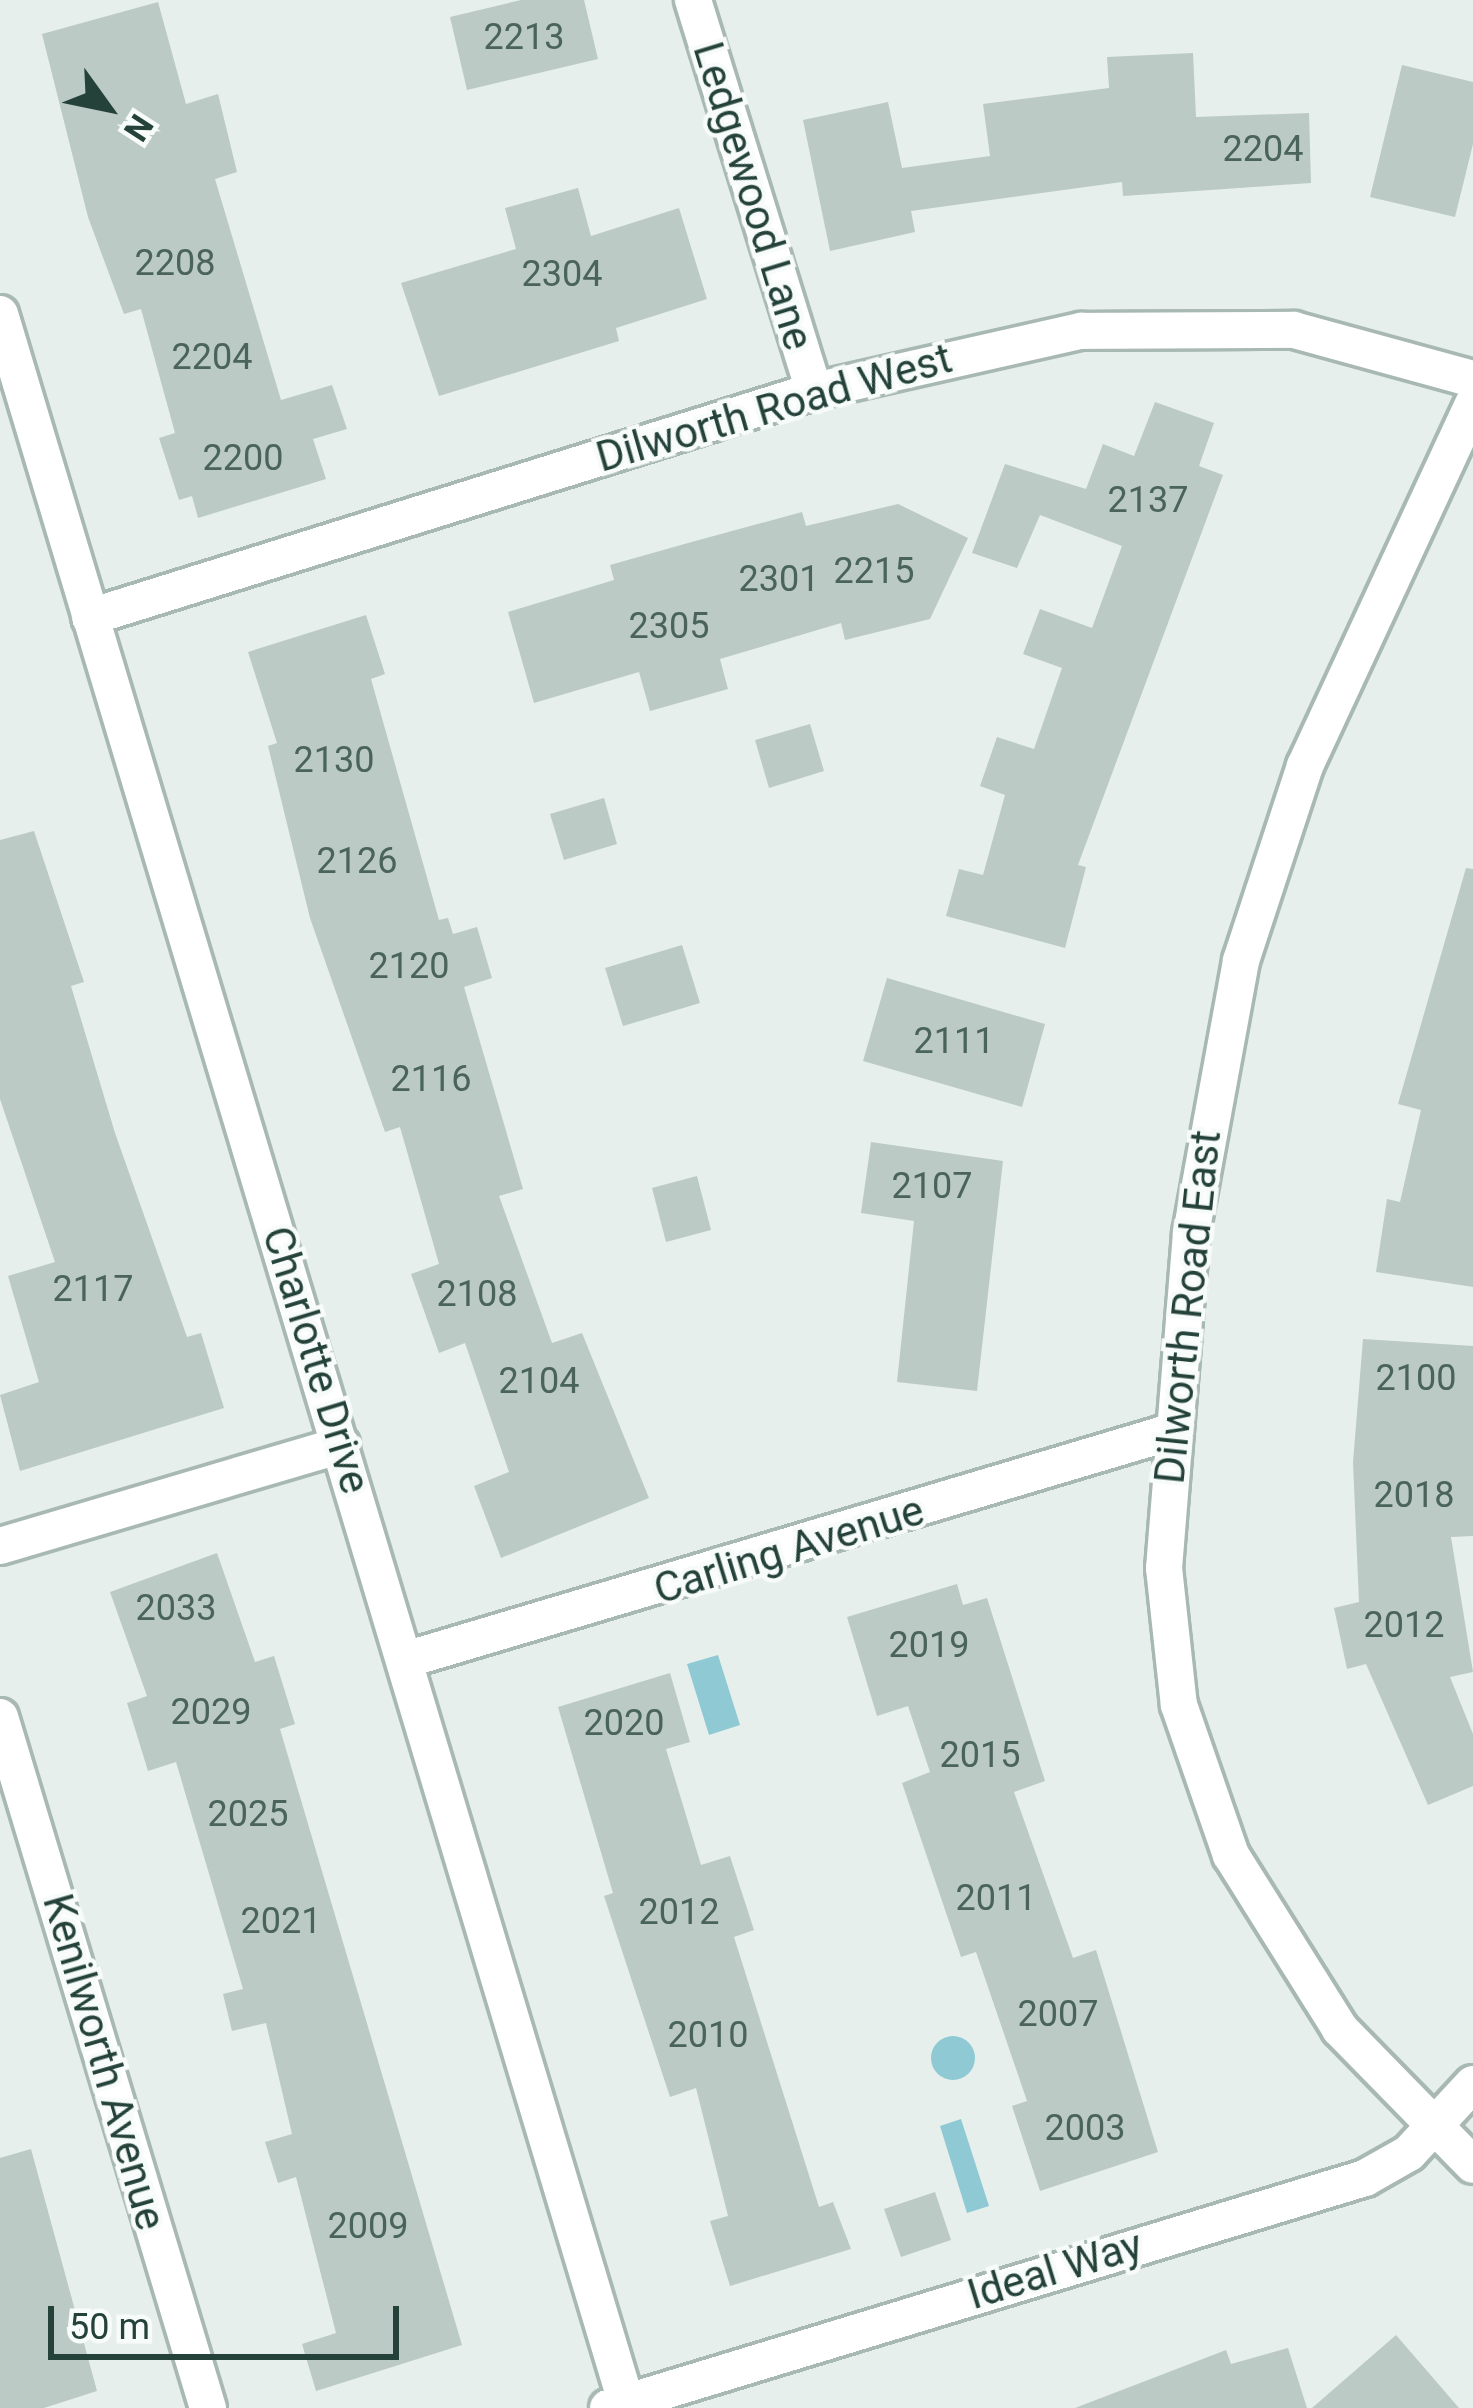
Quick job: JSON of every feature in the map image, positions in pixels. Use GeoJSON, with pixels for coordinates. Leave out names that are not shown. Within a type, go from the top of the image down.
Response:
{"type":"FeatureCollection","features":[{"type":"Feature","properties":{"kind":"street","name":"Ledgewood Lane"},"geometry":{"type":"LineString","coordinates":[[693,0],[814,392]]}},
{"type":"Feature","properties":{"kind":"street","name":"Charlotte Drive"},"geometry":{"type":"LineString","coordinates":[[0,314],[341,1444],[621,2406]]}},
{"type":"Feature","properties":{"kind":"street","name":"Dilworth Road West"},"geometry":{"type":"LineString","coordinates":[[90,616],[814,392],[1026,340],[1196,325],[1294,330],[1473,379]]}},
{"type":"Feature","properties":{"kind":"street","name":"Dilworth Road East"},"geometry":{"type":"LineString","coordinates":[[1473,404],[1360,640],[1263,884],[1207,1117],[1172,1432],[1170,1647],[1207,1796],[1280,1946],[1340,2029],[1473,2165]]}},
{"type":"Feature","properties":{"kind":"street","name":"Carling Avenue"},"geometry":{"type":"LineString","coordinates":[[405,1660],[1172,1432]]}},
{"type":"Feature","properties":{"kind":"street"},"geometry":{"type":"LineString","coordinates":[[0,1546],[341,1444]]}},
{"type":"Feature","properties":{"kind":"street","name":"Kenilworth Avenue"},"geometry":{"type":"LineString","coordinates":[[0,1717],[208,2408]]}},
{"type":"Feature","properties":{"kind":"street","name":"Ideal Way"},"geometry":{"type":"LineString","coordinates":[[621,2406],[1365,2178],[1435,2127],[1473,2084]]}},
{"type":"Feature","properties":{"kind":"water"},"geometry":{"type":"Polygon","coordinates":[[[718,1655],[740,1725],[709,1735],[687,1664],[718,1655]]]}},
{"type":"Feature","properties":{"kind":"water"},"geometry":{"type":"Polygon","coordinates":[[[953,2036],[968,2043],[975,2058],[968,2073],[953,2080],[938,2073],[931,2058],[938,2043],[953,2036]]]}},
{"type":"Feature","properties":{"kind":"water"},"geometry":{"type":"Polygon","coordinates":[[[961,2119],[989,2206],[967,2213],[940,2126],[961,2119]]]}},
{"type":"Feature","properties":{"kind":"building"},"geometry":{"type":"Polygon","coordinates":[[[521,0],[584,0],[598,59],[467,90],[450,17],[521,0]]]}},
{"type":"Feature","properties":{"kind":"building"},"geometry":{"type":"Polygon","coordinates":[[[158,2],[186,104],[218,94],[237,172],[215,179],[281,400],[332,385],[347,429],[313,439],[326,479],[198,518],[192,496],[179,500],[159,438],[175,433],[141,309],[124,314],[88,217],[42,34],[158,2]]]}},
{"type":"Feature","properties":{"kind":"building"},"geometry":{"type":"Polygon","coordinates":[[[1193,53],[1196,117],[1309,113],[1311,183],[1123,196],[1122,182],[911,211],[915,232],[830,251],[803,120],[888,102],[902,168],[990,156],[983,104],[1109,88],[1107,57],[1193,53]]]}},
{"type":"Feature","properties":{"kind":"building"},"geometry":{"type":"Polygon","coordinates":[[[1402,65],[1473,82],[1473,144],[1455,217],[1370,197],[1402,65]]]}},
{"type":"Feature","properties":{"kind":"building"},"geometry":{"type":"Polygon","coordinates":[[[578,188],[591,236],[679,208],[707,299],[616,328],[619,341],[439,396],[401,283],[516,249],[505,208],[578,188]]]}},
{"type":"Feature","properties":{"kind":"building"},"geometry":{"type":"Polygon","coordinates":[[[1155,402],[1214,423],[1199,466],[1223,475],[1078,865],[1086,867],[1065,948],[946,916],[959,869],[983,875],[1005,795],[980,786],[997,737],[1034,749],[1062,668],[1023,654],[1040,609],[1092,628],[1122,546],[1040,515],[1017,568],[972,553],[1005,464],[1086,489],[1103,444],[1134,456],[1155,402]]]}},
{"type":"Feature","properties":{"kind":"building"},"geometry":{"type":"Polygon","coordinates":[[[898,504],[968,538],[930,619],[845,640],[841,623],[720,659],[728,689],[650,711],[639,672],[534,703],[508,612],[614,580],[610,565],[688,543],[802,512],[806,526],[898,504]]]}},
{"type":"Feature","properties":{"kind":"building"},"geometry":{"type":"Polygon","coordinates":[[[366,615],[385,674],[371,679],[439,920],[448,918],[453,934],[477,927],[492,978],[464,987],[523,1189],[499,1196],[552,1343],[582,1333],[649,1498],[501,1558],[474,1486],[509,1472],[465,1343],[439,1353],[411,1274],[439,1264],[400,1127],[385,1132],[310,918],[268,746],[277,743],[248,652],[366,615]]]}},
{"type":"Feature","properties":{"kind":"building"},"geometry":{"type":"Polygon","coordinates":[[[810,724],[824,771],[769,788],[755,740],[810,724]]]}},
{"type":"Feature","properties":{"kind":"building"},"geometry":{"type":"Polygon","coordinates":[[[604,798],[617,844],[564,860],[550,814],[604,798]]]}},
{"type":"Feature","properties":{"kind":"building"},"geometry":{"type":"Polygon","coordinates":[[[34,831],[84,982],[71,986],[115,1133],[187,1337],[201,1333],[224,1408],[20,1471],[0,1395],[39,1382],[8,1276],[55,1262],[0,1099],[0,840],[34,831]]]}},
{"type":"Feature","properties":{"kind":"building"},"geometry":{"type":"Polygon","coordinates":[[[1466,868],[1473,869],[1473,1287],[1376,1272],[1387,1199],[1400,1202],[1421,1110],[1398,1104],[1466,868]]]}},
{"type":"Feature","properties":{"kind":"building"},"geometry":{"type":"Polygon","coordinates":[[[682,945],[700,1003],[623,1026],[605,968],[682,945]]]}},
{"type":"Feature","properties":{"kind":"building"},"geometry":{"type":"Polygon","coordinates":[[[887,978],[1045,1024],[1022,1107],[863,1061],[887,978]]]}},
{"type":"Feature","properties":{"kind":"building"},"geometry":{"type":"Polygon","coordinates":[[[871,1142],[1003,1161],[977,1391],[897,1382],[914,1221],[861,1213],[871,1142]]]}},
{"type":"Feature","properties":{"kind":"building"},"geometry":{"type":"Polygon","coordinates":[[[697,1176],[711,1230],[666,1242],[652,1188],[697,1176]]]}},
{"type":"Feature","properties":{"kind":"building"},"geometry":{"type":"Polygon","coordinates":[[[1363,1339],[1473,1346],[1473,1536],[1451,1537],[1473,1672],[1450,1677],[1473,1734],[1473,1786],[1428,1805],[1366,1664],[1347,1669],[1334,1608],[1359,1602],[1353,1462],[1363,1339]]]}},
{"type":"Feature","properties":{"kind":"building"},"geometry":{"type":"Polygon","coordinates":[[[217,1553],[255,1662],[274,1656],[295,1724],[280,1729],[462,2345],[316,2391],[302,2344],[336,2333],[296,2177],[278,2183],[265,2142],[292,2134],[266,2023],[232,2031],[223,1994],[243,1989],[176,1762],[148,1771],[127,1703],[147,1696],[110,1592],[217,1553]]]}},
{"type":"Feature","properties":{"kind":"building"},"geometry":{"type":"Polygon","coordinates":[[[957,1584],[963,1605],[987,1598],[1045,1781],[1014,1792],[1073,1958],[1096,1950],[1158,2152],[1040,2191],[1012,2106],[1027,2101],[976,1952],[961,1957],[902,1783],[930,1772],[908,1706],[877,1716],[847,1617],[957,1584]]]}},
{"type":"Feature","properties":{"kind":"building"},"geometry":{"type":"Polygon","coordinates":[[[670,1673],[690,1742],[666,1749],[701,1865],[730,1856],[754,1930],[734,1937],[819,2207],[833,2202],[851,2249],[730,2286],[710,2221],[728,2216],[696,2088],[670,2097],[604,1896],[613,1893],[558,1707],[670,1673]]]}},
{"type":"Feature","properties":{"kind":"building"},"geometry":{"type":"Polygon","coordinates":[[[31,2149],[97,2391],[44,2408],[0,2408],[0,2158],[31,2149]]]}},
{"type":"Feature","properties":{"kind":"building"},"geometry":{"type":"Polygon","coordinates":[[[935,2192],[951,2240],[901,2257],[884,2209],[935,2192]]]}},
{"type":"Feature","properties":{"kind":"building"},"geometry":{"type":"Polygon","coordinates":[[[1396,2335],[1459,2408],[1312,2408],[1396,2335]]]}},
{"type":"Feature","properties":{"kind":"building"},"geometry":{"type":"Polygon","coordinates":[[[1288,2348],[1307,2408],[1075,2408],[1226,2350],[1231,2364],[1288,2348]]]}}]}
